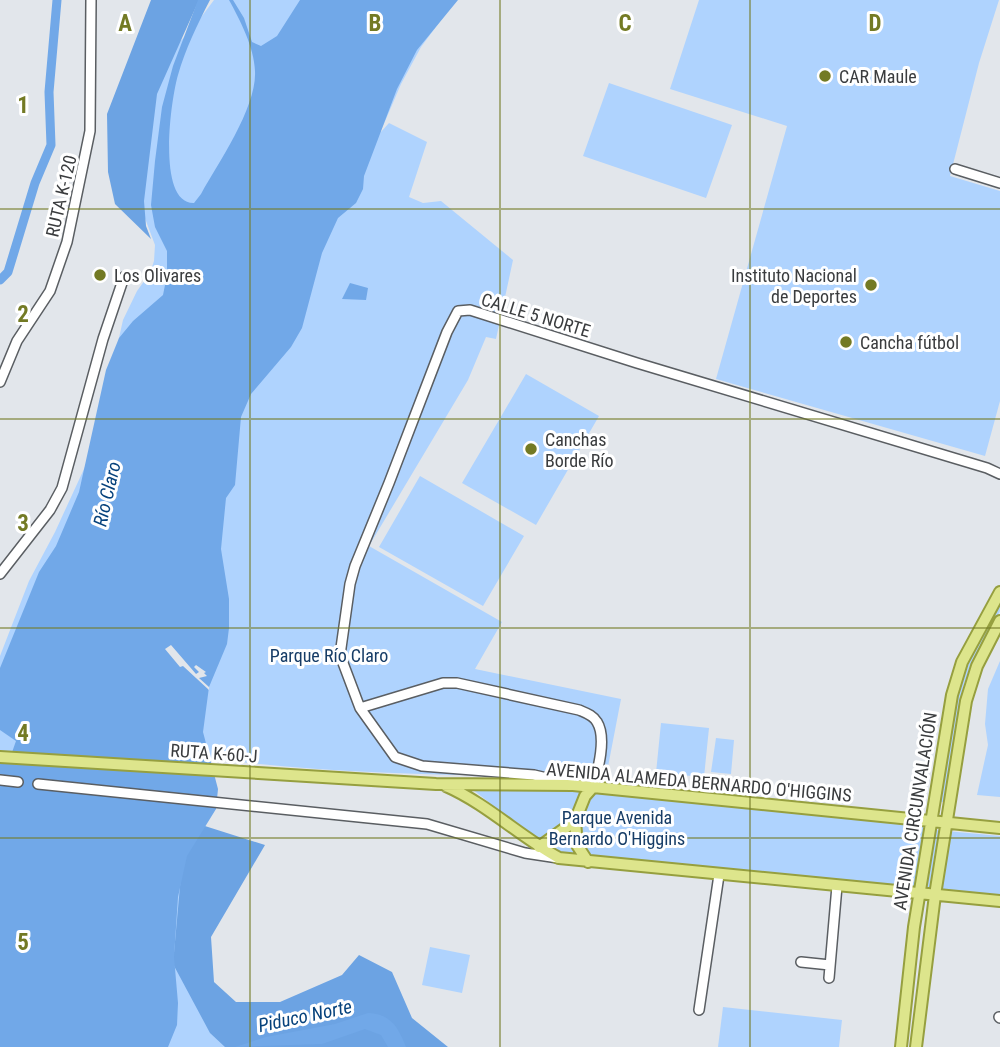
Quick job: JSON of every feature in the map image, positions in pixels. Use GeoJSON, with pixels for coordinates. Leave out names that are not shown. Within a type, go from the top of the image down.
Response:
{"type":"FeatureCollection","features":[{"type":"Feature","properties":{"kind":"main road","name":"AVENIDA CIRCUNVALACIÓN"},"geometry":{"type":"LineString","coordinates":[[901,1047],[929,821],[956,679],[962,662],[1000,592]]}},
{"type":"Feature","properties":{"kind":"main road","name":"AVENIDA CIRCUNVALACIÓN"},"geometry":{"type":"LineString","coordinates":[[916,1047],[935,895],[971,681],[1000,621]]}},
{"type":"Feature","properties":{"kind":"main road","name":"RUTA K-60-J"},"geometry":{"type":"LineString","coordinates":[[0,757],[431,783]]}},
{"type":"Feature","properties":{"kind":"main road","name":"AVENIDA ALAMEDA BERNARDO O'HIGGINS"},"geometry":{"type":"LineString","coordinates":[[431,783],[573,785],[1000,828]]}},
{"type":"Feature","properties":{"kind":"main road"},"geometry":{"type":"LineString","coordinates":[[431,783],[466,795],[495,813],[539,847],[559,858],[1000,901]]}},
{"type":"Feature","properties":{"kind":"main road"},"geometry":{"type":"LineString","coordinates":[[588,862],[577,845],[575,821],[585,796],[593,787]]}},
{"type":"Feature","properties":{"kind":"main road"},"geometry":{"type":"LineString","coordinates":[[539,847],[575,821]]}},
{"type":"Feature","properties":{"kind":"street","name":"RUTA K-120"},"geometry":{"type":"LineString","coordinates":[[0,382],[17,341],[50,291],[67,242],[90,131],[92,0]]}},
{"type":"Feature","properties":{"kind":"street"},"geometry":{"type":"LineString","coordinates":[[955,169],[1000,183]]}},
{"type":"Feature","properties":{"kind":"street"},"geometry":{"type":"LineString","coordinates":[[0,574],[50,510],[61,488],[103,339],[124,277]]}},
{"type":"Feature","properties":{"kind":"street","name":"CALLE 5 NORTE"},"geometry":{"type":"LineString","coordinates":[[358,704],[340,655],[349,584],[447,331],[458,311],[464,309],[1000,474]]}},
{"type":"Feature","properties":{"kind":"street"},"geometry":{"type":"LineString","coordinates":[[573,785],[548,777],[422,766],[404,762],[386,748],[358,704],[443,683],[457,683],[579,710],[591,715],[600,729],[593,787]]}},
{"type":"Feature","properties":{"kind":"street"},"geometry":{"type":"LineString","coordinates":[[0,780],[18,782]]}},
{"type":"Feature","properties":{"kind":"street"},"geometry":{"type":"LineString","coordinates":[[38,784],[427,824],[525,853],[559,858]]}},
{"type":"Feature","properties":{"kind":"street"},"geometry":{"type":"LineString","coordinates":[[525,853],[539,847]]}},
{"type":"Feature","properties":{"kind":"street"},"geometry":{"type":"LineString","coordinates":[[699,1010],[719,875]]}},
{"type":"Feature","properties":{"kind":"street"},"geometry":{"type":"LineString","coordinates":[[829,978],[836,886]]}},
{"type":"Feature","properties":{"kind":"street"},"geometry":{"type":"LineString","coordinates":[[801,962],[830,965]]}},
{"type":"Feature","properties":{"kind":"green space","name":"Parque Río Claro"},"geometry":{"type":"Polygon","coordinates":[[[214,0],[456,0],[421,47],[401,84],[380,133],[389,123],[427,142],[409,197],[423,203],[441,201],[513,260],[496,339],[486,337],[468,380],[369,546],[502,622],[475,669],[621,699],[606,777],[353,771],[202,757],[200,1001],[417,1047],[0,1047],[0,656],[29,581],[95,445],[123,320],[154,261],[155,245],[140,205],[136,128],[171,51],[214,0]]]}},
{"type":"Feature","properties":{"kind":"green space","name":"Instituto Nacional de Deportes"},"geometry":{"type":"Polygon","coordinates":[[[699,0],[999,0],[979,63],[950,176],[1000,191],[1000,401],[985,456],[716,379],[787,126],[670,89],[699,0]]]}},
{"type":"Feature","properties":{"kind":"green space"},"geometry":{"type":"Polygon","coordinates":[[[609,83],[732,125],[706,198],[583,156],[609,83]]]}},
{"type":"Feature","properties":{"kind":"green space","name":"Canchas Borde Río"},"geometry":{"type":"Polygon","coordinates":[[[526,374],[599,416],[536,525],[462,483],[526,374]]]}},
{"type":"Feature","properties":{"kind":"green space"},"geometry":{"type":"Polygon","coordinates":[[[420,476],[524,536],[483,606],[379,547],[420,476]]]}},
{"type":"Feature","properties":{"kind":"green space"},"geometry":{"type":"Polygon","coordinates":[[[1000,600],[1000,611],[965,681],[944,802],[939,802],[953,709],[964,669],[1000,600]]]}},
{"type":"Feature","properties":{"kind":"green space"},"geometry":{"type":"Polygon","coordinates":[[[1000,661],[1000,797],[977,795],[988,745],[985,724],[988,689],[1000,661]]]}},
{"type":"Feature","properties":{"kind":"green space"},"geometry":{"type":"Polygon","coordinates":[[[661,723],[709,728],[704,777],[656,773],[661,723]]]}},
{"type":"Feature","properties":{"kind":"green space"},"geometry":{"type":"Polygon","coordinates":[[[716,738],[734,740],[731,774],[711,772],[716,738]]]}},
{"type":"Feature","properties":{"kind":"green space","name":"Parque Avenida Bernardo O'Higgins"},"geometry":{"type":"Polygon","coordinates":[[[472,789],[573,790],[923,825],[925,829],[1000,836],[1000,897],[579,858],[544,846],[472,789]]]}},
{"type":"Feature","properties":{"kind":"green space"},"geometry":{"type":"Polygon","coordinates":[[[430,947],[470,955],[462,993],[422,985],[430,947]]]}},
{"type":"Feature","properties":{"kind":"green space"},"geometry":{"type":"Polygon","coordinates":[[[723,1007],[842,1020],[839,1047],[718,1047],[723,1007]]]}},
{"type":"Feature","properties":{"kind":"shaded area"},"geometry":{"type":"Polygon","coordinates":[[[151,0],[199,0],[157,94],[144,201],[146,226],[151,239],[115,204],[108,172],[107,114],[151,0]]]}},
{"type":"Feature","properties":{"kind":"shaded area"},"geometry":{"type":"Polygon","coordinates":[[[186,820],[265,845],[211,937],[214,982],[236,1002],[280,1002],[342,975],[359,955],[392,972],[412,1018],[448,1047],[225,1047],[210,1033],[173,964],[186,820]]]}},
{"type":"Feature","properties":{"kind":"water","name":"Río Claro"},"geometry":{"type":"Polygon","coordinates":[[[198,0],[210,0],[178,75],[172,105],[169,148],[174,187],[182,199],[194,203],[236,134],[254,85],[252,53],[229,0],[233,0],[244,18],[252,42],[261,46],[277,36],[300,0],[458,0],[417,50],[397,89],[364,176],[363,189],[356,203],[338,218],[322,253],[302,328],[291,347],[251,394],[241,417],[235,485],[226,498],[221,549],[229,599],[229,628],[227,644],[209,687],[203,732],[218,789],[216,809],[187,856],[178,897],[174,957],[177,1025],[168,1047],[0,1047],[0,758],[10,758],[16,741],[0,730],[0,668],[39,572],[56,546],[79,492],[106,370],[119,338],[133,321],[163,295],[167,275],[167,251],[155,227],[151,205],[155,161],[162,107],[173,66],[198,0]]]}},
{"type":"Feature","properties":{"kind":"water"},"geometry":{"type":"Polygon","coordinates":[[[350,283],[368,288],[366,300],[342,299],[350,283]]]}},
{"type":"Feature","properties":{"kind":"water"},"geometry":{"type":"Polygon","coordinates":[[[368,1013],[383,1016],[393,1023],[406,1047],[388,1047],[381,1035],[365,1029],[322,1044],[235,1047],[266,1037],[335,1024],[368,1013]]]}},
{"type":"Feature","properties":{"kind":"pier"},"geometry":{"type":"Polygon","coordinates":[[[171,645],[196,674],[199,672],[194,667],[196,665],[206,672],[204,673],[207,676],[199,678],[209,690],[183,666],[180,667],[165,649],[171,645]]]}},
{"type":"Feature","properties":{"kind":"waterway"},"geometry":{"type":"LineString","coordinates":[[0,280],[8,272],[35,183],[51,145],[49,92],[57,0]]}},
{"type":"Feature","properties":{"kind":"place","name":"CAR Maule"},"geometry":{"type":"Point","coordinates":[825,76]}},
{"type":"Feature","properties":{"kind":"place","name":"Los Olivares"},"geometry":{"type":"Point","coordinates":[100,275]}},
{"type":"Feature","properties":{"kind":"place","name":"Instituto Nacional de Deportes"},"geometry":{"type":"Point","coordinates":[871,285]}},
{"type":"Feature","properties":{"kind":"place","name":"Cancha fútbol"},"geometry":{"type":"Point","coordinates":[846,342]}},
{"type":"Feature","properties":{"kind":"place","name":"Canchas Borde Río"},"geometry":{"type":"Point","coordinates":[531,449]}},
{"type":"Feature","properties":{"kind":"water label","name":"Piduco Norte"},"geometry":{"type":"Point","coordinates":[305,1016]}}]}
